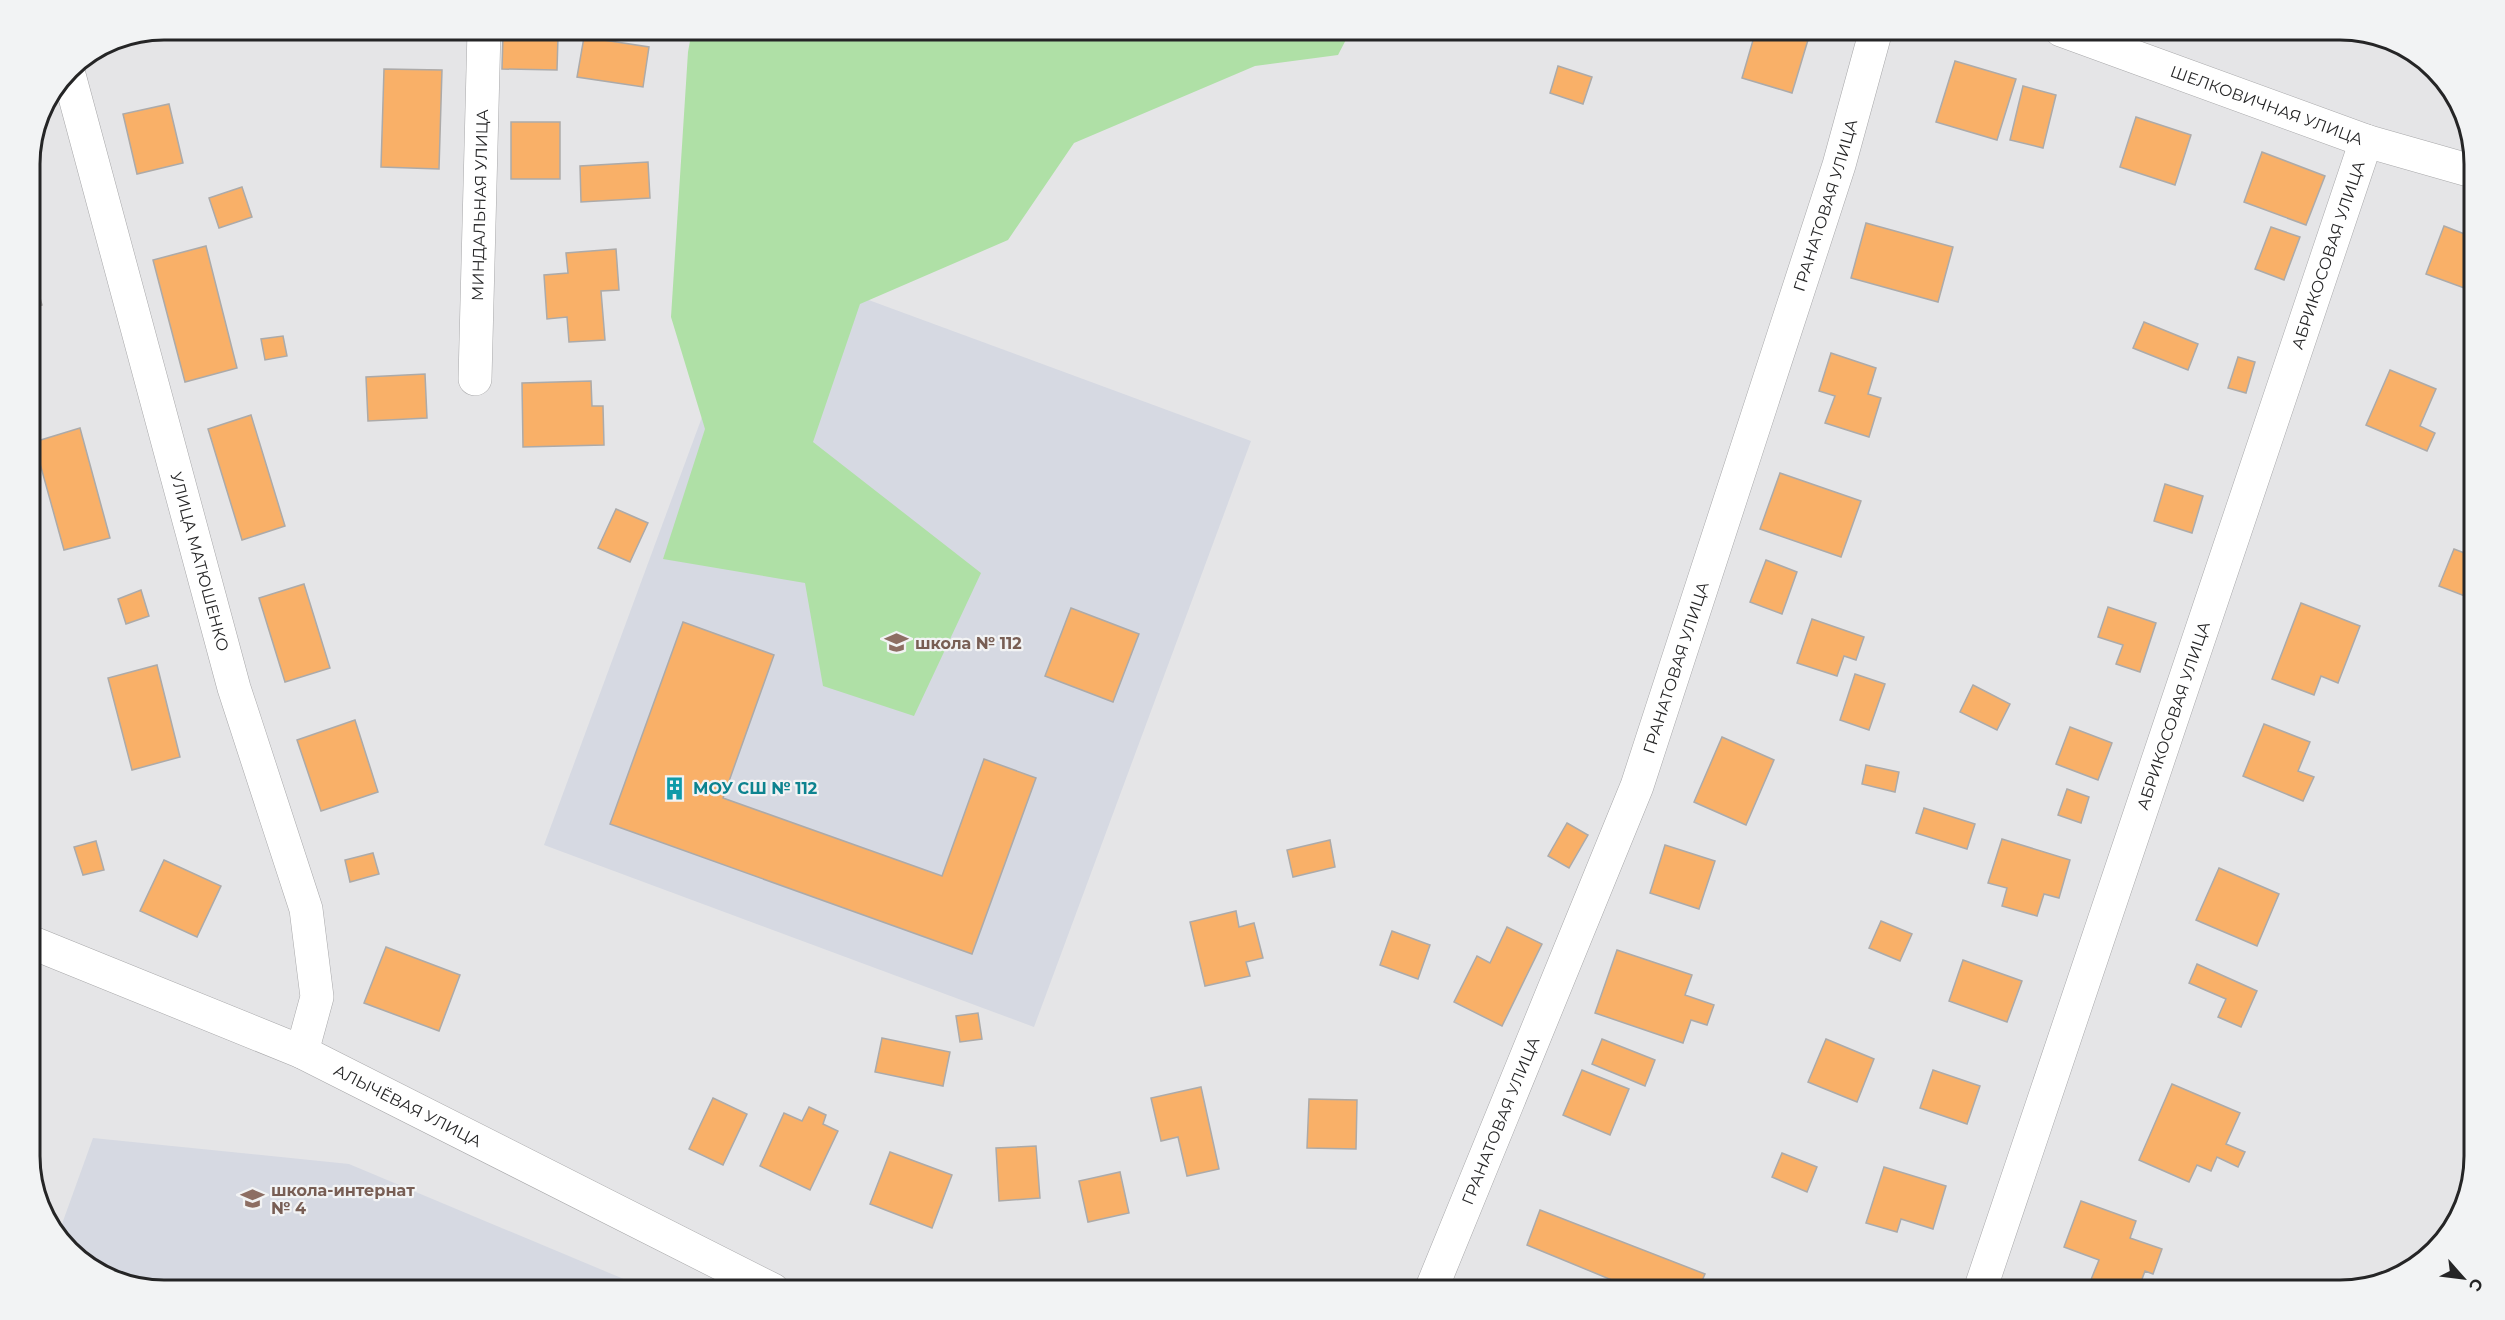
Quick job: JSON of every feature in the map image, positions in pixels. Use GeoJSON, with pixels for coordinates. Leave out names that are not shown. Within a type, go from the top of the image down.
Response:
{"type":"FeatureCollection","features":[{"type":"Feature","properties":{"kind":"street","name":"МИНДАЛЬНАЯ УЛИЦА"},"geometry":{"type":"LineString","coordinates":[[475,379],[484,40]]}},
{"type":"Feature","properties":{"kind":"street","name":"ГРАНАТОВАЯ УЛИЦА"},"geometry":{"type":"LineString","coordinates":[[1435,1280],[1638,786],[1839,165],[1872,40]]}},
{"type":"Feature","properties":{"kind":"street","name":"ШЕЛКОВИЧНАЯ УЛИЦА"},"geometry":{"type":"LineString","coordinates":[[2088,40],[2366,141],[2464,169]]}},
{"type":"Feature","properties":{"kind":"street","name":"УЛИЦА МАТЮШЕНКО"},"geometry":{"type":"LineString","coordinates":[[71,83],[234,688],[306,909],[317,997],[302,1052]]}},
{"type":"Feature","properties":{"kind":"street","name":"АБРИКОСОВАЯ УЛИЦА"},"geometry":{"type":"LineString","coordinates":[[1983,1280],[2366,141]]}},
{"type":"Feature","properties":{"kind":"street","name":"АЛЫЧЁВАЯ УЛИЦА"},"geometry":{"type":"LineString","coordinates":[[41,947],[302,1052],[753,1280]]}},
{"type":"Feature","properties":{"kind":"shaded area","name":"школа № 112"},"geometry":{"type":"Polygon","coordinates":[[[760,260],[1251,441],[1034,1027],[544,845],[760,260]]]}},
{"type":"Feature","properties":{"kind":"shaded area","name":"школа-интернат № 4"},"geometry":{"type":"Polygon","coordinates":[[[93,1138],[349,1164],[626,1280],[164,1280],[140,1277],[110,1267],[83,1249],[62,1225],[93,1138]]]}},
{"type":"Feature","properties":{"kind":"green space"},"geometry":{"type":"Polygon","coordinates":[[[690,40],[1346,40],[1338,55],[1255,66],[1074,143],[1008,240],[860,304],[813,442],[981,573],[914,716],[823,686],[805,583],[663,559],[705,429],[671,317],[690,40]]]}},
{"type":"Feature","properties":{"kind":"building"},"geometry":{"type":"Polygon","coordinates":[[[503,40],[558,40],[557,70],[502,69],[503,40]]]}},
{"type":"Feature","properties":{"kind":"building"},"geometry":{"type":"Polygon","coordinates":[[[583,40],[604,40],[649,47],[643,87],[577,77],[583,40]]]}},
{"type":"Feature","properties":{"kind":"building"},"geometry":{"type":"Polygon","coordinates":[[[1753,40],[1808,40],[1792,93],[1742,78],[1753,40]]]}},
{"type":"Feature","properties":{"kind":"building"},"geometry":{"type":"Polygon","coordinates":[[[1955,61],[2016,79],[1997,140],[1936,122],[1955,61]]]}},
{"type":"Feature","properties":{"kind":"building"},"geometry":{"type":"Polygon","coordinates":[[[1558,66],[1592,77],[1583,104],[1550,93],[1558,66]]]}},
{"type":"Feature","properties":{"kind":"building"},"geometry":{"type":"Polygon","coordinates":[[[384,69],[442,70],[439,169],[381,167],[384,69]]]}},
{"type":"Feature","properties":{"kind":"building"},"geometry":{"type":"Polygon","coordinates":[[[2023,86],[2056,95],[2043,148],[2010,140],[2023,86]]]}},
{"type":"Feature","properties":{"kind":"building"},"geometry":{"type":"Polygon","coordinates":[[[169,104],[183,163],[137,174],[123,114],[169,104]]]}},
{"type":"Feature","properties":{"kind":"building"},"geometry":{"type":"Polygon","coordinates":[[[2136,117],[2191,135],[2175,185],[2120,167],[2136,117]]]}},
{"type":"Feature","properties":{"kind":"building"},"geometry":{"type":"Polygon","coordinates":[[[511,122],[560,122],[560,179],[511,179],[511,122]]]}},
{"type":"Feature","properties":{"kind":"building"},"geometry":{"type":"Polygon","coordinates":[[[2262,152],[2325,176],[2306,225],[2244,202],[2262,152]]]}},
{"type":"Feature","properties":{"kind":"building"},"geometry":{"type":"Polygon","coordinates":[[[648,162],[650,198],[581,202],[580,166],[648,162]]]}},
{"type":"Feature","properties":{"kind":"building"},"geometry":{"type":"Polygon","coordinates":[[[242,187],[252,217],[219,228],[209,198],[242,187]]]}},
{"type":"Feature","properties":{"kind":"building"},"geometry":{"type":"Polygon","coordinates":[[[1866,223],[1953,247],[1938,302],[1851,278],[1866,223]]]}},
{"type":"Feature","properties":{"kind":"building"},"geometry":{"type":"Polygon","coordinates":[[[2444,226],[2464,234],[2464,288],[2426,274],[2444,226]]]}},
{"type":"Feature","properties":{"kind":"building"},"geometry":{"type":"Polygon","coordinates":[[[2271,227],[2300,237],[2284,280],[2255,269],[2271,227]]]}},
{"type":"Feature","properties":{"kind":"building"},"geometry":{"type":"Polygon","coordinates":[[[206,246],[237,368],[185,382],[153,260],[206,246]]]}},
{"type":"Feature","properties":{"kind":"building"},"geometry":{"type":"Polygon","coordinates":[[[616,249],[619,290],[601,291],[605,340],[569,342],[567,317],[547,319],[544,275],[568,273],[566,253],[616,249]]]}},
{"type":"Feature","properties":{"kind":"building"},"geometry":{"type":"Polygon","coordinates":[[[2144,322],[2198,344],[2188,370],[2133,348],[2144,322]]]}},
{"type":"Feature","properties":{"kind":"building"},"geometry":{"type":"Polygon","coordinates":[[[283,336],[287,356],[265,360],[261,339],[283,336]]]}},
{"type":"Feature","properties":{"kind":"building"},"geometry":{"type":"Polygon","coordinates":[[[1831,353],[1876,368],[1868,394],[1881,398],[1869,437],[1825,423],[1835,396],[1819,391],[1831,353]]]}},
{"type":"Feature","properties":{"kind":"building"},"geometry":{"type":"Polygon","coordinates":[[[2238,357],[2255,362],[2246,393],[2228,388],[2238,357]]]}},
{"type":"Feature","properties":{"kind":"building"},"geometry":{"type":"Polygon","coordinates":[[[2390,370],[2436,389],[2420,426],[2435,433],[2427,451],[2366,425],[2390,370]]]}},
{"type":"Feature","properties":{"kind":"building"},"geometry":{"type":"Polygon","coordinates":[[[425,374],[427,418],[368,421],[366,377],[425,374]]]}},
{"type":"Feature","properties":{"kind":"building"},"geometry":{"type":"Polygon","coordinates":[[[591,381],[592,406],[603,406],[604,445],[523,447],[522,383],[591,381]]]}},
{"type":"Feature","properties":{"kind":"building"},"geometry":{"type":"Polygon","coordinates":[[[251,415],[285,526],[242,540],[208,429],[251,415]]]}},
{"type":"Feature","properties":{"kind":"building"},"geometry":{"type":"Polygon","coordinates":[[[80,428],[110,538],[64,550],[41,467],[41,440],[80,428]]]}},
{"type":"Feature","properties":{"kind":"building"},"geometry":{"type":"Polygon","coordinates":[[[1780,473],[1861,501],[1841,557],[1760,529],[1780,473]]]}},
{"type":"Feature","properties":{"kind":"building"},"geometry":{"type":"Polygon","coordinates":[[[2165,484],[2203,496],[2192,533],[2154,521],[2165,484]]]}},
{"type":"Feature","properties":{"kind":"building"},"geometry":{"type":"Polygon","coordinates":[[[616,509],[648,523],[630,562],[598,548],[616,509]]]}},
{"type":"Feature","properties":{"kind":"building"},"geometry":{"type":"Polygon","coordinates":[[[2454,549],[2464,553],[2464,596],[2439,586],[2454,549]]]}},
{"type":"Feature","properties":{"kind":"building"},"geometry":{"type":"Polygon","coordinates":[[[1766,560],[1797,572],[1782,614],[1750,602],[1766,560]]]}},
{"type":"Feature","properties":{"kind":"building"},"geometry":{"type":"Polygon","coordinates":[[[304,584],[330,668],[285,682],[259,598],[304,584]]]}},
{"type":"Feature","properties":{"kind":"building"},"geometry":{"type":"Polygon","coordinates":[[[141,590],[149,616],[126,624],[118,599],[141,590]]]}},
{"type":"Feature","properties":{"kind":"building"},"geometry":{"type":"Polygon","coordinates":[[[2301,603],[2360,626],[2338,683],[2321,676],[2314,695],[2272,679],[2301,603]]]}},
{"type":"Feature","properties":{"kind":"building"},"geometry":{"type":"Polygon","coordinates":[[[2108,607],[2156,623],[2140,672],[2116,664],[2123,645],[2098,637],[2108,607]]]}},
{"type":"Feature","properties":{"kind":"building"},"geometry":{"type":"Polygon","coordinates":[[[1071,608],[1139,634],[1113,702],[1045,676],[1071,608]]]}},
{"type":"Feature","properties":{"kind":"building"},"geometry":{"type":"Polygon","coordinates":[[[1812,619],[1864,637],[1856,660],[1844,656],[1837,676],[1797,663],[1812,619]]]}},
{"type":"Feature","properties":{"kind":"building","name":"МОУ СШ № 112"},"geometry":{"type":"Polygon","coordinates":[[[683,622],[774,655],[723,798],[942,876],[984,759],[1036,778],[972,954],[610,824],[683,622]]]}},
{"type":"Feature","properties":{"kind":"building"},"geometry":{"type":"Polygon","coordinates":[[[157,665],[180,757],[132,770],[108,678],[157,665]]]}},
{"type":"Feature","properties":{"kind":"building"},"geometry":{"type":"Polygon","coordinates":[[[1855,674],[1885,684],[1869,730],[1840,720],[1855,674]]]}},
{"type":"Feature","properties":{"kind":"building"},"geometry":{"type":"Polygon","coordinates":[[[1973,685],[2010,704],[1997,730],[1960,712],[1973,685]]]}},
{"type":"Feature","properties":{"kind":"building"},"geometry":{"type":"Polygon","coordinates":[[[355,720],[378,792],[321,811],[297,740],[355,720]]]}},
{"type":"Feature","properties":{"kind":"building"},"geometry":{"type":"Polygon","coordinates":[[[2264,724],[2310,742],[2298,771],[2314,777],[2303,801],[2243,776],[2264,724]]]}},
{"type":"Feature","properties":{"kind":"building"},"geometry":{"type":"Polygon","coordinates":[[[2070,727],[2112,743],[2098,780],[2056,764],[2070,727]]]}},
{"type":"Feature","properties":{"kind":"building"},"geometry":{"type":"Polygon","coordinates":[[[1722,737],[1774,760],[1746,825],[1694,802],[1722,737]]]}},
{"type":"Feature","properties":{"kind":"building"},"geometry":{"type":"Polygon","coordinates":[[[1866,765],[1899,772],[1895,792],[1862,784],[1866,765]]]}},
{"type":"Feature","properties":{"kind":"building"},"geometry":{"type":"Polygon","coordinates":[[[2067,789],[2089,797],[2081,823],[2058,815],[2067,789]]]}},
{"type":"Feature","properties":{"kind":"building"},"geometry":{"type":"Polygon","coordinates":[[[1924,808],[1975,824],[1967,849],[1916,833],[1924,808]]]}},
{"type":"Feature","properties":{"kind":"building"},"geometry":{"type":"Polygon","coordinates":[[[1567,823],[1588,835],[1569,868],[1548,856],[1567,823]]]}},
{"type":"Feature","properties":{"kind":"building"},"geometry":{"type":"Polygon","coordinates":[[[2002,839],[2070,860],[2059,898],[2044,894],[2037,916],[2002,906],[2007,888],[1988,883],[2002,839]]]}},
{"type":"Feature","properties":{"kind":"building"},"geometry":{"type":"Polygon","coordinates":[[[1330,840],[1335,867],[1293,877],[1287,850],[1330,840]]]}},
{"type":"Feature","properties":{"kind":"building"},"geometry":{"type":"Polygon","coordinates":[[[96,841],[104,870],[83,875],[74,847],[96,841]]]}},
{"type":"Feature","properties":{"kind":"building"},"geometry":{"type":"Polygon","coordinates":[[[1665,845],[1715,861],[1699,909],[1650,893],[1665,845]]]}},
{"type":"Feature","properties":{"kind":"building"},"geometry":{"type":"Polygon","coordinates":[[[373,853],[379,874],[350,882],[345,860],[373,853]]]}},
{"type":"Feature","properties":{"kind":"building"},"geometry":{"type":"Polygon","coordinates":[[[164,860],[221,886],[197,937],[140,911],[164,860]]]}},
{"type":"Feature","properties":{"kind":"building"},"geometry":{"type":"Polygon","coordinates":[[[2219,868],[2279,894],[2257,946],[2196,920],[2219,868]]]}},
{"type":"Feature","properties":{"kind":"building"},"geometry":{"type":"Polygon","coordinates":[[[1236,911],[1239,927],[1254,923],[1263,958],[1246,962],[1250,976],[1205,986],[1190,922],[1236,911]]]}},
{"type":"Feature","properties":{"kind":"building"},"geometry":{"type":"Polygon","coordinates":[[[1881,921],[1912,934],[1900,961],[1869,948],[1881,921]]]}},
{"type":"Feature","properties":{"kind":"building"},"geometry":{"type":"Polygon","coordinates":[[[1507,927],[1542,944],[1502,1026],[1454,1002],[1477,956],[1490,963],[1507,927]]]}},
{"type":"Feature","properties":{"kind":"building"},"geometry":{"type":"Polygon","coordinates":[[[1392,931],[1430,945],[1418,979],[1380,965],[1392,931]]]}},
{"type":"Feature","properties":{"kind":"building"},"geometry":{"type":"Polygon","coordinates":[[[386,947],[460,975],[439,1031],[364,1003],[386,947]]]}},
{"type":"Feature","properties":{"kind":"building"},"geometry":{"type":"Polygon","coordinates":[[[1617,950],[1692,975],[1685,995],[1714,1005],[1707,1025],[1691,1020],[1683,1043],[1595,1013],[1617,950]]]}},
{"type":"Feature","properties":{"kind":"building"},"geometry":{"type":"Polygon","coordinates":[[[1963,960],[2022,981],[2007,1022],[1949,1001],[1963,960]]]}},
{"type":"Feature","properties":{"kind":"building"},"geometry":{"type":"Polygon","coordinates":[[[2197,964],[2257,991],[2241,1027],[2218,1017],[2226,999],[2189,983],[2197,964]]]}},
{"type":"Feature","properties":{"kind":"building"},"geometry":{"type":"Polygon","coordinates":[[[978,1013],[982,1039],[960,1042],[956,1016],[978,1013]]]}},
{"type":"Feature","properties":{"kind":"building"},"geometry":{"type":"Polygon","coordinates":[[[882,1038],[950,1052],[943,1086],[875,1072],[882,1038]]]}},
{"type":"Feature","properties":{"kind":"building"},"geometry":{"type":"Polygon","coordinates":[[[1602,1039],[1655,1060],[1645,1086],[1592,1064],[1602,1039]]]}},
{"type":"Feature","properties":{"kind":"building"},"geometry":{"type":"Polygon","coordinates":[[[1826,1039],[1874,1059],[1857,1102],[1808,1082],[1826,1039]]]}},
{"type":"Feature","properties":{"kind":"building"},"geometry":{"type":"Polygon","coordinates":[[[1582,1070],[1629,1089],[1610,1135],[1563,1115],[1582,1070]]]}},
{"type":"Feature","properties":{"kind":"building"},"geometry":{"type":"Polygon","coordinates":[[[1933,1070],[1980,1086],[1967,1124],[1920,1108],[1933,1070]]]}},
{"type":"Feature","properties":{"kind":"building"},"geometry":{"type":"Polygon","coordinates":[[[2172,1084],[2240,1113],[2226,1144],[2245,1152],[2238,1167],[2217,1157],[2211,1171],[2197,1165],[2189,1182],[2139,1160],[2172,1084]]]}},
{"type":"Feature","properties":{"kind":"building"},"geometry":{"type":"Polygon","coordinates":[[[1201,1087],[1219,1169],[1187,1176],[1178,1137],[1161,1141],[1151,1098],[1201,1087]]]}},
{"type":"Feature","properties":{"kind":"building"},"geometry":{"type":"Polygon","coordinates":[[[713,1098],[747,1114],[723,1165],[689,1149],[713,1098]]]}},
{"type":"Feature","properties":{"kind":"building"},"geometry":{"type":"Polygon","coordinates":[[[1309,1099],[1357,1100],[1356,1149],[1307,1148],[1309,1099]]]}},
{"type":"Feature","properties":{"kind":"building"},"geometry":{"type":"Polygon","coordinates":[[[809,1107],[826,1115],[823,1124],[838,1131],[810,1190],[760,1166],[784,1113],[802,1121],[809,1107]]]}},
{"type":"Feature","properties":{"kind":"building"},"geometry":{"type":"Polygon","coordinates":[[[1036,1146],[1040,1198],[999,1201],[996,1148],[1036,1146]]]}},
{"type":"Feature","properties":{"kind":"building"},"geometry":{"type":"Polygon","coordinates":[[[890,1152],[952,1175],[932,1228],[870,1204],[890,1152]]]}},
{"type":"Feature","properties":{"kind":"building"},"geometry":{"type":"Polygon","coordinates":[[[1782,1153],[1817,1167],[1807,1192],[1772,1177],[1782,1153]]]}},
{"type":"Feature","properties":{"kind":"building"},"geometry":{"type":"Polygon","coordinates":[[[1884,1167],[1946,1186],[1933,1229],[1901,1219],[1897,1232],[1866,1223],[1884,1167]]]}},
{"type":"Feature","properties":{"kind":"building"},"geometry":{"type":"Polygon","coordinates":[[[1120,1172],[1129,1213],[1088,1222],[1079,1181],[1120,1172]]]}},
{"type":"Feature","properties":{"kind":"building"},"geometry":{"type":"Polygon","coordinates":[[[2081,1201],[2136,1221],[2130,1238],[2162,1249],[2153,1274],[2145,1271],[2142,1280],[2091,1280],[2099,1260],[2064,1247],[2081,1201]]]}},
{"type":"Feature","properties":{"kind":"building"},"geometry":{"type":"Polygon","coordinates":[[[1540,1210],[1705,1274],[1702,1280],[1612,1280],[1527,1245],[1540,1210]]]}},
{"type":"Feature","properties":{"kind":"place","name":"школа № 112"},"geometry":{"type":"Point","coordinates":[897,643]}},
{"type":"Feature","properties":{"kind":"place","name":"МОУ СШ № 112"},"geometry":{"type":"Point","coordinates":[675,788]}},
{"type":"Feature","properties":{"kind":"place","name":"школа-интернат № 4"},"geometry":{"type":"Point","coordinates":[253,1199]}}]}
